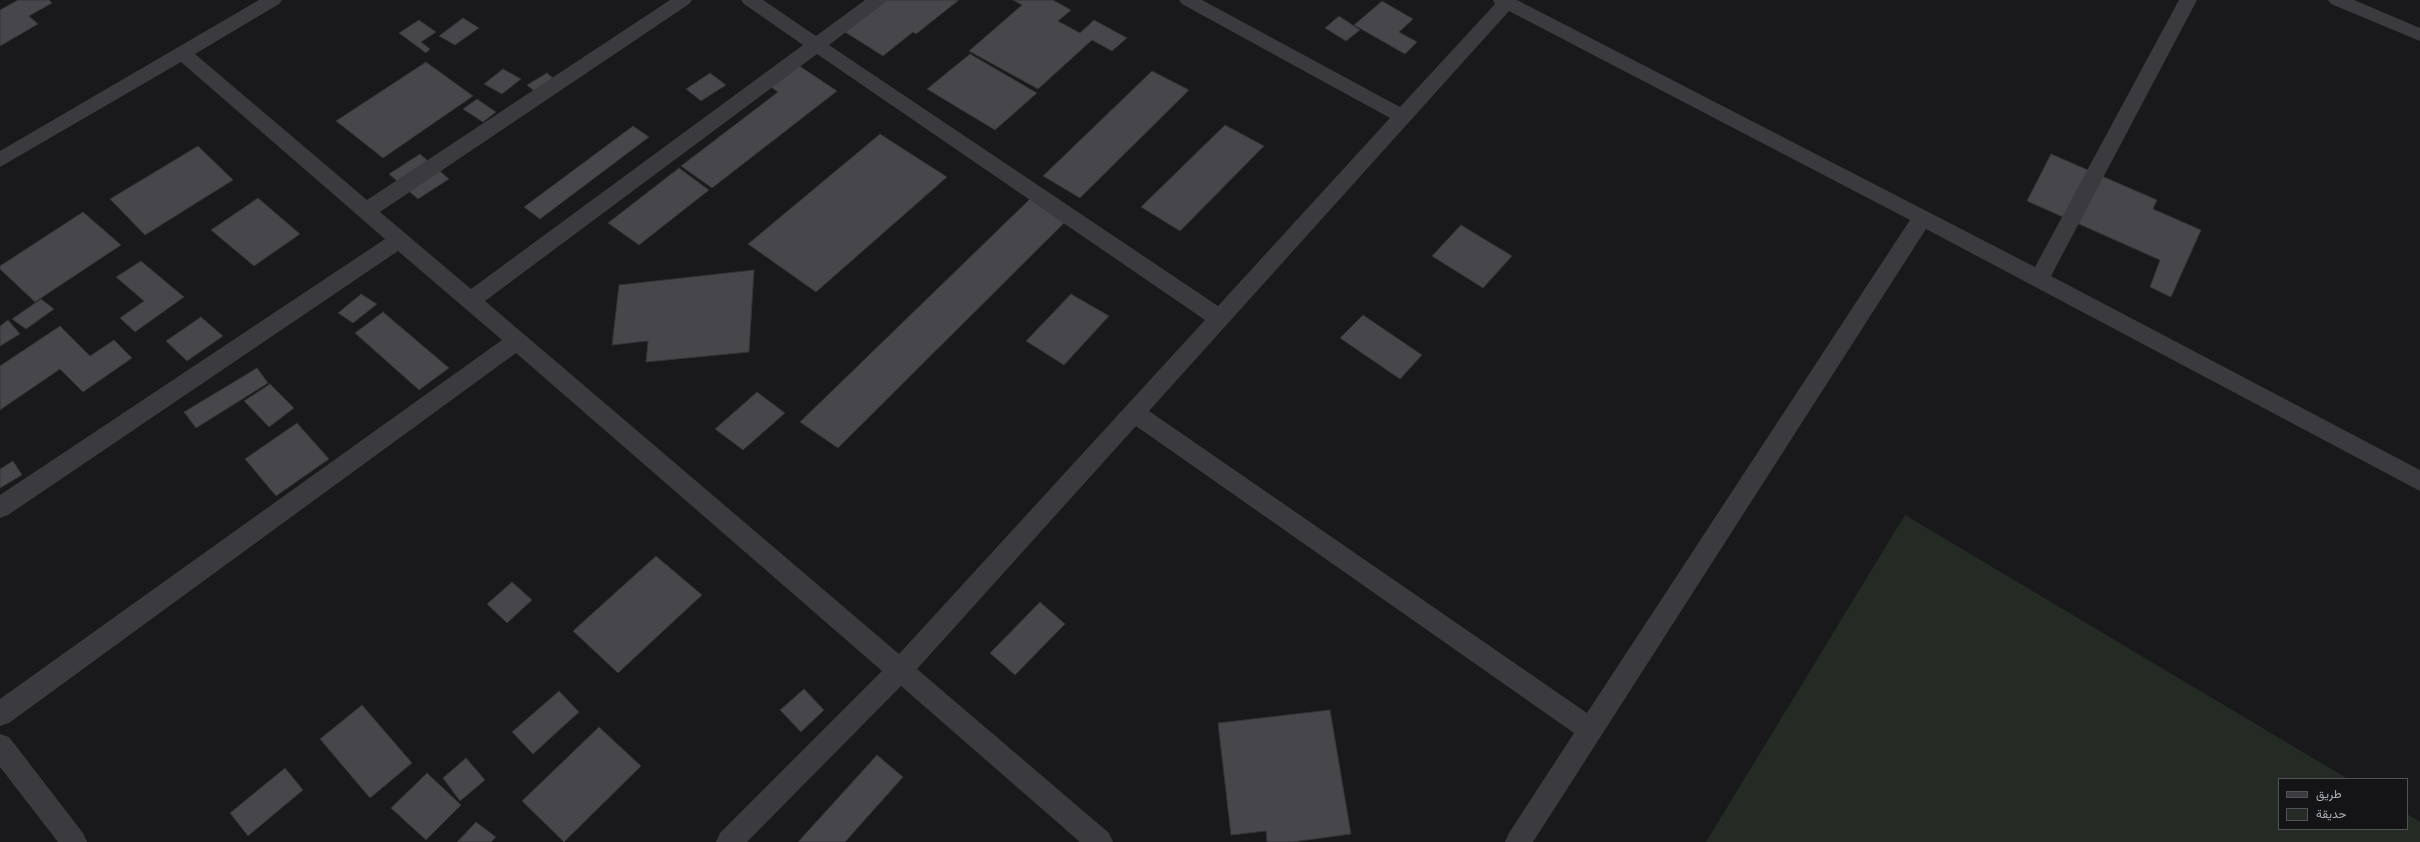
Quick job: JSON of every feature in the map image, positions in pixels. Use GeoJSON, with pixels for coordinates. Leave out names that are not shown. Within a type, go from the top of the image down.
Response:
{"type":"FeatureCollection","features":[{"type":"Feature","properties":{"kind":"street"},"geometry":{"type":"LineString","coordinates":[[0,160],[273,0]]}},
{"type":"Feature","properties":{"kind":"street"},"geometry":{"type":"LineString","coordinates":[[366,211],[682,0]]}},
{"type":"Feature","properties":{"kind":"street"},"geometry":{"type":"LineString","coordinates":[[750,0],[1219,318]]}},
{"type":"Feature","properties":{"kind":"street"},"geometry":{"type":"LineString","coordinates":[[470,301],[876,0]]}},
{"type":"Feature","properties":{"kind":"street"},"geometry":{"type":"LineString","coordinates":[[1188,0],[1403,117]]}},
{"type":"Feature","properties":{"kind":"street"},"geometry":{"type":"LineString","coordinates":[[2039,279],[2188,0]]}},
{"type":"Feature","properties":{"kind":"street"},"geometry":{"type":"LineString","coordinates":[[2337,0],[2420,35]]}},
{"type":"Feature","properties":{"kind":"street"},"geometry":{"type":"LineString","coordinates":[[729,842],[900,670],[1403,117],[1504,1],[2039,279],[2420,481]]}},
{"type":"Feature","properties":{"kind":"street"},"geometry":{"type":"LineString","coordinates":[[182,53],[1100,842]]}},
{"type":"Feature","properties":{"kind":"street"},"geometry":{"type":"LineString","coordinates":[[1518,842],[1922,218]]}},
{"type":"Feature","properties":{"kind":"street"},"geometry":{"type":"LineString","coordinates":[[0,508],[399,240]]}},
{"type":"Feature","properties":{"kind":"street"},"geometry":{"type":"LineString","coordinates":[[0,714],[517,341]]}},
{"type":"Feature","properties":{"kind":"street"},"geometry":{"type":"LineString","coordinates":[[1134,413],[1591,730]]}},
{"type":"Feature","properties":{"kind":"street"},"geometry":{"type":"LineString","coordinates":[[0,746],[74,842]]}},
{"type":"Feature","properties":{"kind":"green space"},"geometry":{"type":"Polygon","coordinates":[[[1905,515],[2346,778],[2278,778],[2278,830],[2408,830],[2408,815],[2420,822],[2420,842],[1706,842],[1905,515]]]}},
{"type":"Feature","properties":{"kind":"building"},"geometry":{"type":"Polygon","coordinates":[[[18,0],[49,0],[52,3],[29,16],[38,24],[0,46],[0,10],[18,0]]]}},
{"type":"Feature","properties":{"kind":"building"},"geometry":{"type":"Polygon","coordinates":[[[872,0],[959,0],[916,34],[913,32],[883,56],[837,27],[872,0]]]}},
{"type":"Feature","properties":{"kind":"building"},"geometry":{"type":"Polygon","coordinates":[[[1013,0],[1053,0],[1071,10],[1058,21],[1080,33],[1094,20],[1127,38],[1112,51],[1092,40],[1038,89],[969,51],[1022,5],[1013,0]]]}},
{"type":"Feature","properties":{"kind":"building"},"geometry":{"type":"Polygon","coordinates":[[[1382,1],[1413,19],[1399,32],[1417,42],[1405,54],[1354,25],[1382,1]]]}},
{"type":"Feature","properties":{"kind":"building"},"geometry":{"type":"Polygon","coordinates":[[[1339,16],[1360,30],[1346,41],[1325,28],[1339,16]]]}},
{"type":"Feature","properties":{"kind":"building"},"geometry":{"type":"Polygon","coordinates":[[[463,18],[479,28],[455,45],[439,36],[463,18]]]}},
{"type":"Feature","properties":{"kind":"building"},"geometry":{"type":"Polygon","coordinates":[[[419,20],[436,32],[421,42],[430,49],[426,53],[399,33],[419,20]]]}},
{"type":"Feature","properties":{"kind":"building"},"geometry":{"type":"Polygon","coordinates":[[[970,54],[1037,93],[995,130],[927,89],[970,54]]]}},
{"type":"Feature","properties":{"kind":"building"},"geometry":{"type":"Polygon","coordinates":[[[792,61],[837,91],[712,188],[681,166],[778,92],[764,82],[792,61]]]}},
{"type":"Feature","properties":{"kind":"building"},"geometry":{"type":"Polygon","coordinates":[[[426,62],[473,96],[383,158],[336,121],[426,62]]]}},
{"type":"Feature","properties":{"kind":"building"},"geometry":{"type":"Polygon","coordinates":[[[503,69],[521,79],[502,94],[484,84],[503,69]]]}},
{"type":"Feature","properties":{"kind":"building"},"geometry":{"type":"Polygon","coordinates":[[[1152,71],[1189,90],[1080,198],[1043,176],[1152,71]]]}},
{"type":"Feature","properties":{"kind":"building"},"geometry":{"type":"Polygon","coordinates":[[[547,73],[560,84],[540,96],[527,85],[547,73]]]}},
{"type":"Feature","properties":{"kind":"building"},"geometry":{"type":"Polygon","coordinates":[[[710,73],[726,85],[701,101],[686,89],[710,73]]]}},
{"type":"Feature","properties":{"kind":"building"},"geometry":{"type":"Polygon","coordinates":[[[477,99],[496,112],[483,122],[463,109],[477,99]]]}},
{"type":"Feature","properties":{"kind":"building"},"geometry":{"type":"Polygon","coordinates":[[[1225,125],[1264,146],[1180,231],[1141,207],[1225,125]]]}},
{"type":"Feature","properties":{"kind":"building"},"geometry":{"type":"Polygon","coordinates":[[[633,126],[649,137],[540,219],[524,207],[633,126]]]}},
{"type":"Feature","properties":{"kind":"building"},"geometry":{"type":"Polygon","coordinates":[[[880,134],[947,177],[816,292],[748,244],[880,134]]]}},
{"type":"Feature","properties":{"kind":"building"},"geometry":{"type":"Polygon","coordinates":[[[198,146],[233,180],[145,235],[110,199],[198,146]]]}},
{"type":"Feature","properties":{"kind":"building"},"geometry":{"type":"Polygon","coordinates":[[[420,154],[449,179],[418,199],[389,174],[420,154]]]}},
{"type":"Feature","properties":{"kind":"building"},"geometry":{"type":"Polygon","coordinates":[[[2051,154],[2157,200],[2153,209],[2201,230],[2171,297],[2150,287],[2160,260],[2027,201],[2051,154]]]}},
{"type":"Feature","properties":{"kind":"building"},"geometry":{"type":"Polygon","coordinates":[[[679,168],[709,190],[639,245],[608,223],[679,168]]]}},
{"type":"Feature","properties":{"kind":"building"},"geometry":{"type":"Polygon","coordinates":[[[258,198],[300,234],[254,266],[211,230],[258,198]]]}},
{"type":"Feature","properties":{"kind":"building"},"geometry":{"type":"Polygon","coordinates":[[[1031,198],[1068,219],[838,448],[800,422],[1031,198]]]}},
{"type":"Feature","properties":{"kind":"building"},"geometry":{"type":"Polygon","coordinates":[[[83,212],[121,245],[35,302],[0,269],[0,266],[83,212]]]}},
{"type":"Feature","properties":{"kind":"building"},"geometry":{"type":"Polygon","coordinates":[[[1461,225],[1512,256],[1483,288],[1432,256],[1461,225]]]}},
{"type":"Feature","properties":{"kind":"building"},"geometry":{"type":"Polygon","coordinates":[[[141,261],[184,297],[135,332],[120,318],[144,301],[116,277],[141,261]]]}},
{"type":"Feature","properties":{"kind":"building"},"geometry":{"type":"Polygon","coordinates":[[[754,270],[749,352],[646,362],[648,341],[612,345],[619,285],[754,270]]]}},
{"type":"Feature","properties":{"kind":"building"},"geometry":{"type":"Polygon","coordinates":[[[361,294],[377,304],[353,323],[338,313],[361,294]]]}},
{"type":"Feature","properties":{"kind":"building"},"geometry":{"type":"Polygon","coordinates":[[[1071,294],[1109,316],[1064,365],[1026,341],[1071,294]]]}},
{"type":"Feature","properties":{"kind":"building"},"geometry":{"type":"Polygon","coordinates":[[[41,299],[54,309],[26,329],[12,319],[41,299]]]}},
{"type":"Feature","properties":{"kind":"building"},"geometry":{"type":"Polygon","coordinates":[[[383,312],[449,368],[419,390],[355,333],[383,312]]]}},
{"type":"Feature","properties":{"kind":"building"},"geometry":{"type":"Polygon","coordinates":[[[1363,315],[1422,355],[1400,379],[1340,338],[1363,315]]]}},
{"type":"Feature","properties":{"kind":"building"},"geometry":{"type":"Polygon","coordinates":[[[201,317],[223,336],[187,361],[166,341],[201,317]]]}},
{"type":"Feature","properties":{"kind":"building"},"geometry":{"type":"Polygon","coordinates":[[[8,320],[20,334],[0,346],[0,326],[8,320]]]}},
{"type":"Feature","properties":{"kind":"building"},"geometry":{"type":"Polygon","coordinates":[[[60,326],[90,356],[114,340],[132,358],[83,392],[60,369],[0,410],[0,366],[60,326]]]}},
{"type":"Feature","properties":{"kind":"building"},"geometry":{"type":"Polygon","coordinates":[[[257,368],[268,383],[196,428],[184,412],[257,368]]]}},
{"type":"Feature","properties":{"kind":"building"},"geometry":{"type":"Polygon","coordinates":[[[270,384],[294,408],[269,427],[244,401],[270,384]]]}},
{"type":"Feature","properties":{"kind":"building"},"geometry":{"type":"Polygon","coordinates":[[[757,392],[785,413],[743,450],[715,429],[757,392]]]}},
{"type":"Feature","properties":{"kind":"building"},"geometry":{"type":"Polygon","coordinates":[[[297,423],[329,459],[276,496],[245,459],[297,423]]]}},
{"type":"Feature","properties":{"kind":"building"},"geometry":{"type":"Polygon","coordinates":[[[13,461],[22,475],[0,488],[0,469],[13,461]]]}},
{"type":"Feature","properties":{"kind":"building"},"geometry":{"type":"Polygon","coordinates":[[[656,556],[702,595],[618,673],[573,631],[656,556]]]}},
{"type":"Feature","properties":{"kind":"building"},"geometry":{"type":"Polygon","coordinates":[[[512,582],[532,600],[507,623],[487,604],[512,582]]]}},
{"type":"Feature","properties":{"kind":"building"},"geometry":{"type":"Polygon","coordinates":[[[1040,602],[1065,624],[1015,675],[990,653],[1040,602]]]}},
{"type":"Feature","properties":{"kind":"building"},"geometry":{"type":"Polygon","coordinates":[[[804,689],[824,710],[801,732],[780,710],[804,689]]]}},
{"type":"Feature","properties":{"kind":"building"},"geometry":{"type":"Polygon","coordinates":[[[559,691],[579,712],[533,754],[512,732],[559,691]]]}},
{"type":"Feature","properties":{"kind":"building"},"geometry":{"type":"Polygon","coordinates":[[[362,705],[412,763],[370,798],[320,739],[362,705]]]}},
{"type":"Feature","properties":{"kind":"building"},"geometry":{"type":"Polygon","coordinates":[[[1330,710],[1351,834],[1292,842],[1267,842],[1266,831],[1231,835],[1218,723],[1330,710]]]}},
{"type":"Feature","properties":{"kind":"building"},"geometry":{"type":"Polygon","coordinates":[[[599,727],[641,766],[564,842],[522,801],[599,727]]]}},
{"type":"Feature","properties":{"kind":"building"},"geometry":{"type":"Polygon","coordinates":[[[877,755],[903,777],[845,842],[798,842],[877,755]]]}},
{"type":"Feature","properties":{"kind":"building"},"geometry":{"type":"Polygon","coordinates":[[[466,758],[485,780],[460,801],[443,778],[466,758]]]}},
{"type":"Feature","properties":{"kind":"building"},"geometry":{"type":"Polygon","coordinates":[[[285,768],[303,790],[248,836],[230,813],[285,768]]]}},
{"type":"Feature","properties":{"kind":"building"},"geometry":{"type":"Polygon","coordinates":[[[427,773],[461,805],[426,840],[391,808],[427,773]]]}},
{"type":"Feature","properties":{"kind":"building"},"geometry":{"type":"Polygon","coordinates":[[[476,822],[496,837],[491,842],[457,842],[476,822]]]}}]}
